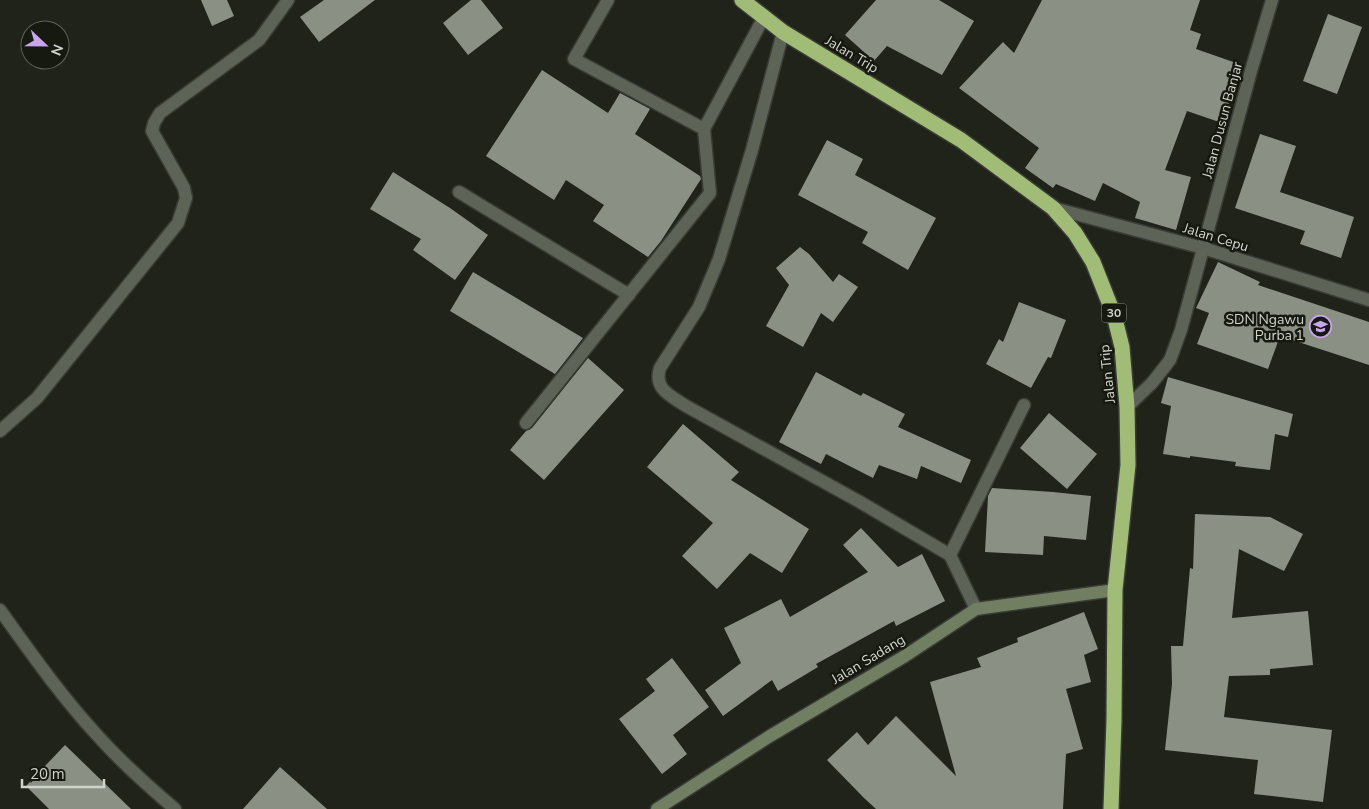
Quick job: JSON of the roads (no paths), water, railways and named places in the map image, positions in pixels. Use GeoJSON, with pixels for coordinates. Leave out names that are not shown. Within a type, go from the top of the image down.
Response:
{"type":"FeatureCollection","features":[{"type":"Feature","properties":{"kind":"highway","name":"Jalan Trip"},"geometry":{"type":"LineString","coordinates":[[742,0],[783,32],[961,140],[1053,208],[1075,233],[1093,262],[1114,315],[1122,347],[1127,407],[1128,465],[1115,590],[1111,809]]}},
{"type":"Feature","properties":{"kind":"main road","name":"Jalan Sadang"},"geometry":{"type":"LineString","coordinates":[[657,809],[770,736],[905,656],[976,609],[1115,590]]}},
{"type":"Feature","properties":{"kind":"street"},"geometry":{"type":"LineString","coordinates":[[0,431],[37,398],[178,223],[186,198],[184,188],[152,131],[154,123],[160,114],[259,40],[288,0]]}},
{"type":"Feature","properties":{"kind":"street"},"geometry":{"type":"LineString","coordinates":[[608,0],[574,59],[704,129]]}},
{"type":"Feature","properties":{"kind":"street","name":"Jalan Dusun Banjar"},"geometry":{"type":"LineString","coordinates":[[1127,407],[1152,383],[1170,360],[1181,330],[1272,0]]}},
{"type":"Feature","properties":{"kind":"street"},"geometry":{"type":"LineString","coordinates":[[526,423],[710,193],[704,129],[764,17]]}},
{"type":"Feature","properties":{"kind":"street"},"geometry":{"type":"LineString","coordinates":[[783,32],[752,150],[719,259],[699,307],[660,368],[657,376],[659,385],[686,406],[860,502],[950,555],[976,609]]}},
{"type":"Feature","properties":{"kind":"street"},"geometry":{"type":"LineString","coordinates":[[459,192],[628,295]]}},
{"type":"Feature","properties":{"kind":"street","name":"Jalan Cepu"},"geometry":{"type":"LineString","coordinates":[[1053,208],[1203,248],[1369,300]]}},
{"type":"Feature","properties":{"kind":"street"},"geometry":{"type":"LineString","coordinates":[[950,555],[1024,405]]}},
{"type":"Feature","properties":{"kind":"street"},"geometry":{"type":"LineString","coordinates":[[0,610],[66,699],[97,736],[144,783],[175,809]]}},
{"type":"Feature","properties":{"kind":"place","name":"SDN Ngawu Purba 1"},"geometry":{"type":"Point","coordinates":[1320,327]}}]}
